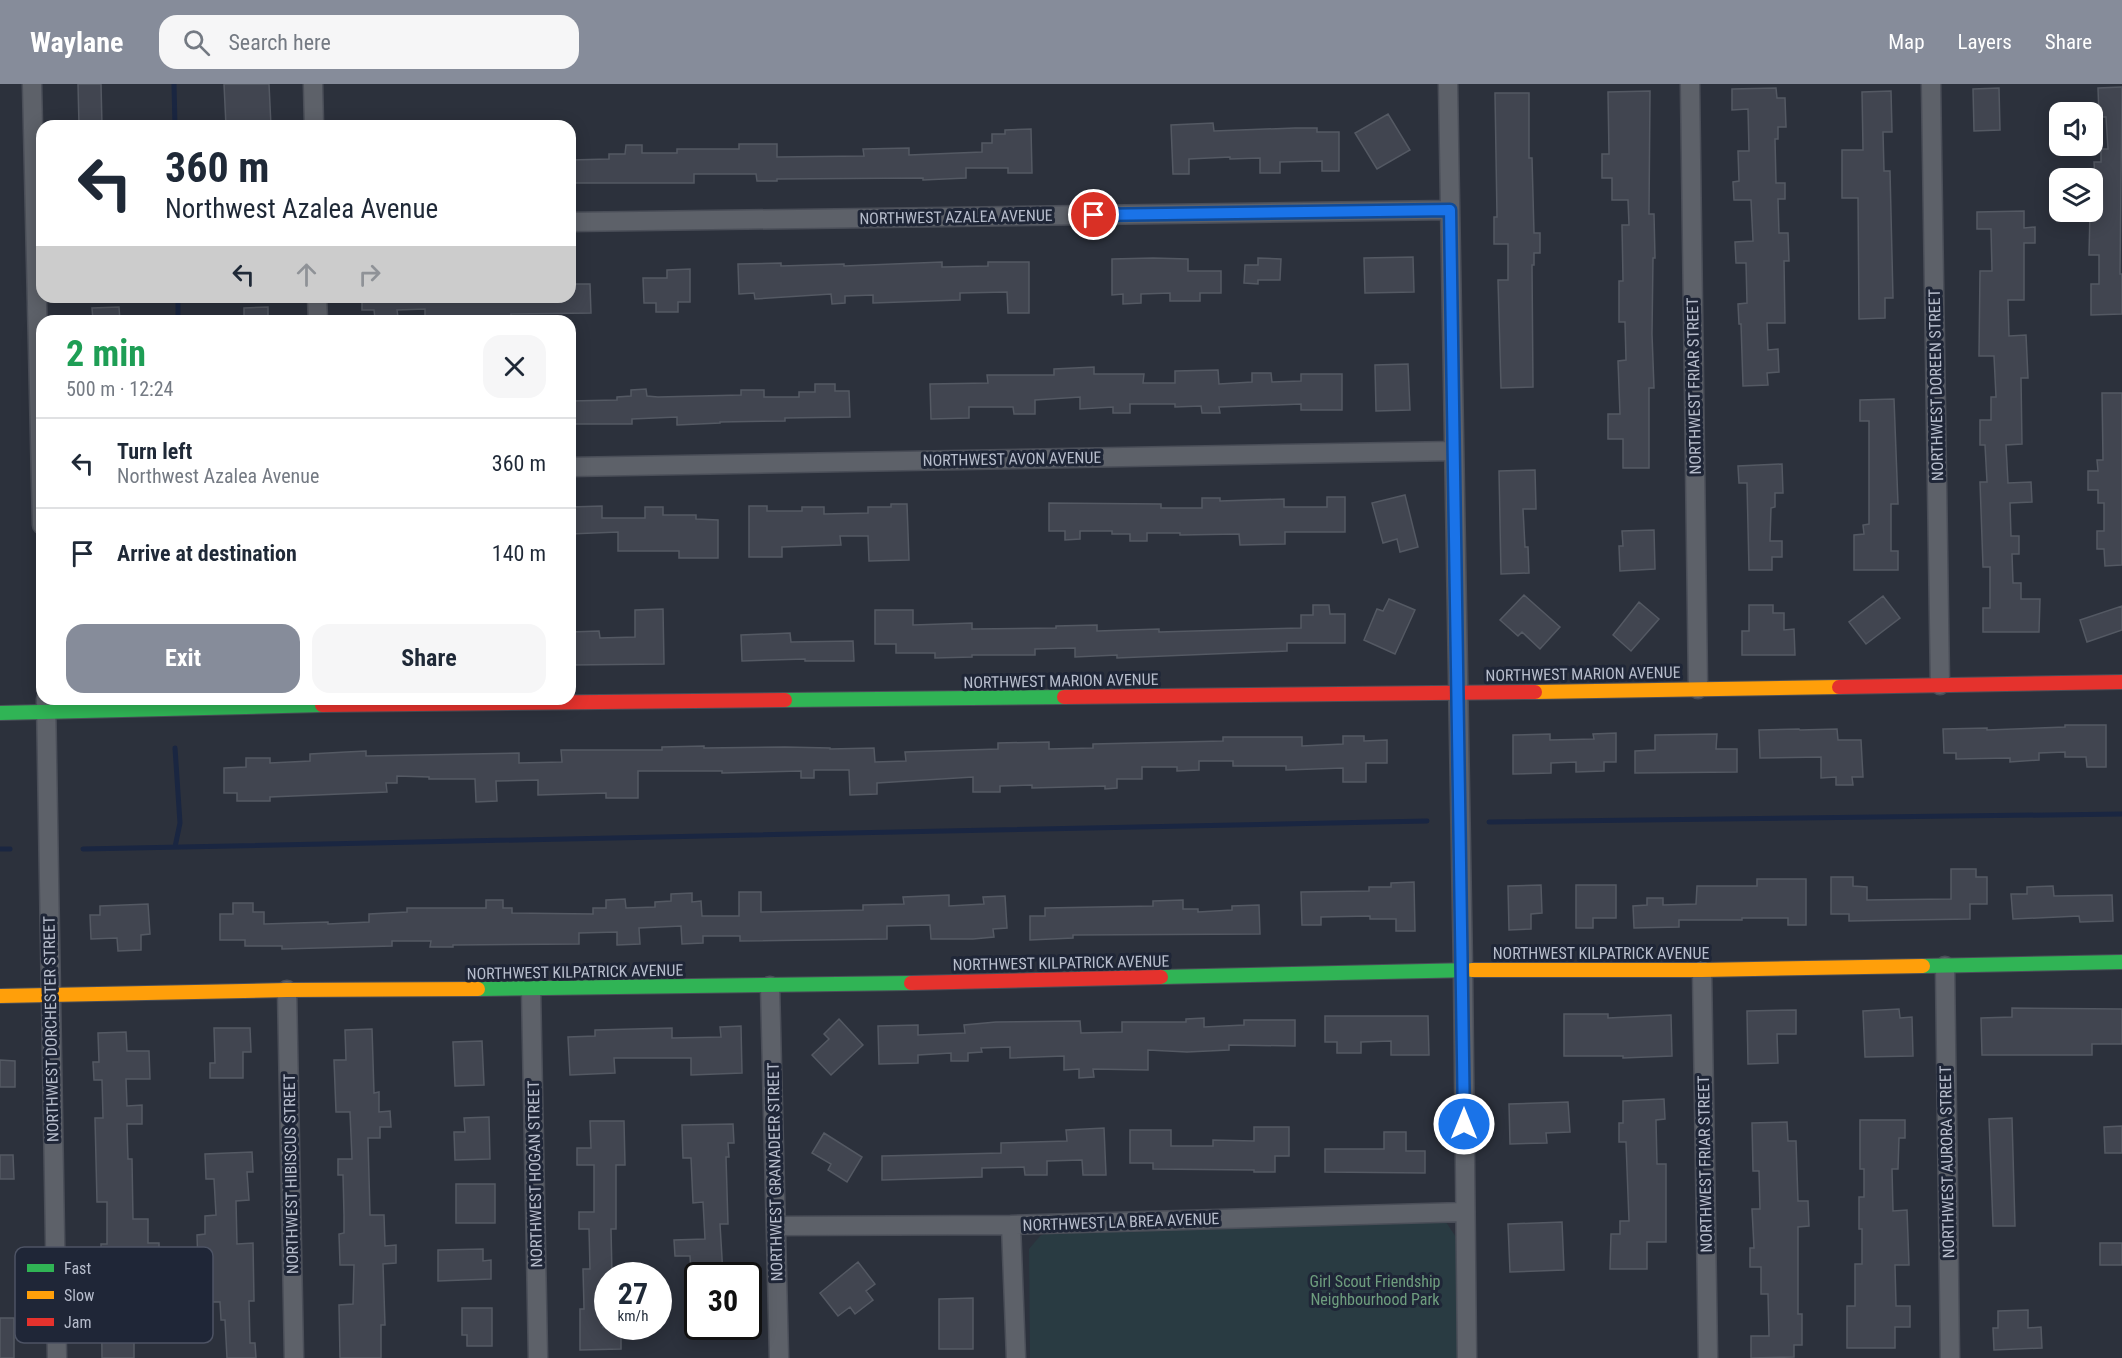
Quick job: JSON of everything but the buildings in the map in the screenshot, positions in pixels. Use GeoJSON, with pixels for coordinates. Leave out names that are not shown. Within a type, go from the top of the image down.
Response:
{"type":"FeatureCollection","features":[{"type":"Feature","properties":{"kind":"street"},"geometry":{"type":"LineString","coordinates":[[32,84],[36,260]]}},
{"type":"Feature","properties":{"kind":"street"},"geometry":{"type":"LineString","coordinates":[[314,84],[314,120]]}},
{"type":"Feature","properties":{"kind":"street"},"geometry":{"type":"LineString","coordinates":[[1448,84],[1459,693],[1467,1358]]}},
{"type":"Feature","properties":{"kind":"street","name":"NORTHWEST FRIAR STREET"},"geometry":{"type":"LineString","coordinates":[[1690,84],[1698,689]]}},
{"type":"Feature","properties":{"kind":"street","name":"NORTHWEST DOREEN STREET"},"geometry":{"type":"LineString","coordinates":[[1931,84],[1940,685]]}},
{"type":"Feature","properties":{"kind":"street","name":"NORTHWEST AZALEA AVENUE"},"geometry":{"type":"LineString","coordinates":[[576,222],[1450,210]]}},
{"type":"Feature","properties":{"kind":"street","name":"NORTHWEST AVON AVENUE"},"geometry":{"type":"LineString","coordinates":[[576,467],[1454,451]]}},
{"type":"Feature","properties":{"kind":"street","name":"NORTHWEST MARION AVENUE"},"geometry":{"type":"LineString","coordinates":[[576,700],[1459,693],[2122,682]]}},
{"type":"Feature","properties":{"kind":"street","name":"NORTHWEST MARION AVENUE"},"geometry":{"type":"LineString","coordinates":[[0,713],[46,705]]}},
{"type":"Feature","properties":{"kind":"street","name":"NORTHWEST DORCHESTER STREET"},"geometry":{"type":"LineString","coordinates":[[46,705],[55,1247]]}},
{"type":"Feature","properties":{"kind":"street","name":"NORTHWEST KILPATRICK AVENUE"},"geometry":{"type":"LineString","coordinates":[[0,996],[287,990],[770,986],[1463,970],[1701,970],[2122,962]]}},
{"type":"Feature","properties":{"kind":"street","name":"NORTHWEST AURORA STREET"},"geometry":{"type":"LineString","coordinates":[[1945,966],[1950,1358]]}},
{"type":"Feature","properties":{"kind":"street","name":"NORTHWEST FRIAR STREET"},"geometry":{"type":"LineString","coordinates":[[1701,970],[1708,1358]]}},
{"type":"Feature","properties":{"kind":"street","name":"NORTHWEST GRANADEER STREET"},"geometry":{"type":"LineString","coordinates":[[770,986],[779,1358]]}},
{"type":"Feature","properties":{"kind":"street","name":"NORTHWEST HOGAN STREET"},"geometry":{"type":"LineString","coordinates":[[531,989],[538,1358]]}},
{"type":"Feature","properties":{"kind":"street","name":"NORTHWEST HIBISCUS STREET"},"geometry":{"type":"LineString","coordinates":[[287,990],[294,1358]]}},
{"type":"Feature","properties":{"kind":"street","name":"NORTHWEST LA BREA AVENUE"},"geometry":{"type":"LineString","coordinates":[[776,1226],[1011,1225],[1465,1212]]}},
{"type":"Feature","properties":{"kind":"street"},"geometry":{"type":"LineString","coordinates":[[1011,1225],[1016,1358]]}},
{"type":"Feature","properties":{"kind":"street","name":"NORTHWEST DORCHESTER STREET"},"geometry":{"type":"LineString","coordinates":[[57,1343],[57,1358]]}},
{"type":"Feature","properties":{"kind":"green space","name":"Girl Scout Friendship Neighbourhood Park"},"geometry":{"type":"Polygon","coordinates":[[[1431,1220],[1446,1222],[1456,1237],[1461,1284],[1462,1358],[1030,1358],[1029,1249],[1040,1236],[1050,1230],[1431,1220]]]}},
{"type":"Feature","properties":{"kind":"waterway"},"geometry":{"type":"LineString","coordinates":[[174,84],[175,120]]}},
{"type":"Feature","properties":{"kind":"waterway"},"geometry":{"type":"LineString","coordinates":[[178,303],[178,315]]}},
{"type":"Feature","properties":{"kind":"waterway"},"geometry":{"type":"LineString","coordinates":[[175,748],[180,823],[175,847]]}},
{"type":"Feature","properties":{"kind":"waterway"},"geometry":{"type":"LineString","coordinates":[[1489,822],[2122,814]]}},
{"type":"Feature","properties":{"kind":"waterway"},"geometry":{"type":"LineString","coordinates":[[83,849],[1427,821]]}},
{"type":"Feature","properties":{"kind":"waterway"},"geometry":{"type":"LineString","coordinates":[[0,849],[10,849]]}},
{"type":"Feature","properties":{"kind":"traffic: fast"},"geometry":{"type":"LineString","coordinates":[[785,700],[1064,697]]}},
{"type":"Feature","properties":{"kind":"traffic: fast"},"geometry":{"type":"LineString","coordinates":[[0,713],[322,705]]}},
{"type":"Feature","properties":{"kind":"traffic: fast"},"geometry":{"type":"LineString","coordinates":[[1923,966],[2122,962]]}},
{"type":"Feature","properties":{"kind":"traffic: fast"},"geometry":{"type":"LineString","coordinates":[[1161,977],[1472,970]]}},
{"type":"Feature","properties":{"kind":"traffic: fast"},"geometry":{"type":"LineString","coordinates":[[478,989],[911,983]]}},
{"type":"Feature","properties":{"kind":"traffic: slow"},"geometry":{"type":"LineString","coordinates":[[1535,692],[1839,687]]}},
{"type":"Feature","properties":{"kind":"traffic: slow"},"geometry":{"type":"LineString","coordinates":[[1472,970],[1702,970],[1923,966]]}},
{"type":"Feature","properties":{"kind":"traffic: slow"},"geometry":{"type":"LineString","coordinates":[[0,996],[478,989]]}},
{"type":"Feature","properties":{"kind":"traffic: jam"},"geometry":{"type":"LineString","coordinates":[[1839,687],[2122,682]]}},
{"type":"Feature","properties":{"kind":"traffic: jam"},"geometry":{"type":"LineString","coordinates":[[1064,697],[1535,692]]}},
{"type":"Feature","properties":{"kind":"traffic: jam"},"geometry":{"type":"LineString","coordinates":[[576,702],[785,700]]}},
{"type":"Feature","properties":{"kind":"traffic: jam"},"geometry":{"type":"LineString","coordinates":[[911,983],[1161,977]]}},
{"type":"Feature","properties":{"kind":"route"},"geometry":{"type":"LineString","coordinates":[[1094,215],[1450,210],[1464,1124]]}}]}
